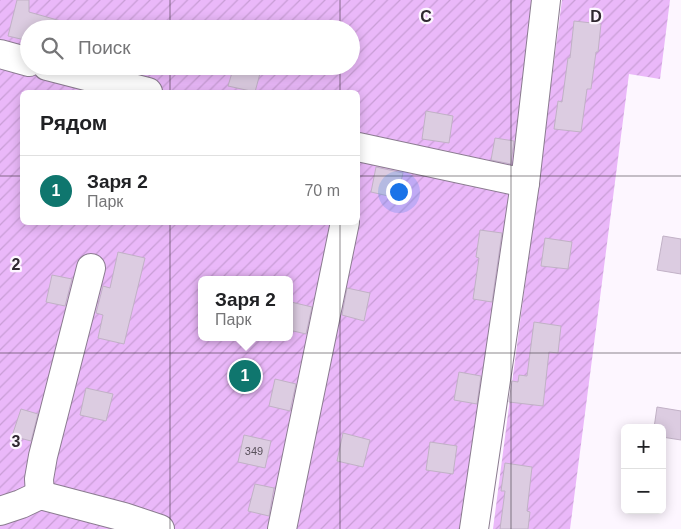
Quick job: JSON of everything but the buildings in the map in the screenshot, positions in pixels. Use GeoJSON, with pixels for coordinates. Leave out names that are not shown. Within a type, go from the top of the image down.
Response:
{"type":"FeatureCollection","features":[{"type":"Feature","properties":{"kind":"lane"},"geometry":{"type":"LineString","coordinates":[[474,529],[525,183],[546,0]]}},
{"type":"Feature","properties":{"kind":"lane"},"geometry":{"type":"LineString","coordinates":[[0,54],[20,60]]}},
{"type":"Feature","properties":{"kind":"lane"},"geometry":{"type":"LineString","coordinates":[[82,75],[140,90]]}},
{"type":"Feature","properties":{"kind":"lane"},"geometry":{"type":"LineString","coordinates":[[360,151],[525,183]]}},
{"type":"Feature","properties":{"kind":"lane"},"geometry":{"type":"LineString","coordinates":[[282,529],[343,225]]}},
{"type":"Feature","properties":{"kind":"lane"},"geometry":{"type":"LineString","coordinates":[[40,496],[39,479],[43,456],[91,268]]}},
{"type":"Feature","properties":{"kind":"lane"},"geometry":{"type":"LineString","coordinates":[[0,511],[40,496],[124,517],[160,529]]}},
{"type":"Feature","properties":{"kind":"shaded area"},"geometry":{"type":"Polygon","coordinates":[[[0,0],[539,0],[470,529],[0,529],[0,0]]]}},
{"type":"Feature","properties":{"kind":"shaded area"},"geometry":{"type":"Polygon","coordinates":[[[562,0],[670,0],[660,79],[629,74],[570,529],[493,529],[562,0]]]}},
{"type":"Feature","properties":{"kind":"place","name":"Заря 2"},"geometry":{"type":"Point","coordinates":[245,376]}}]}
